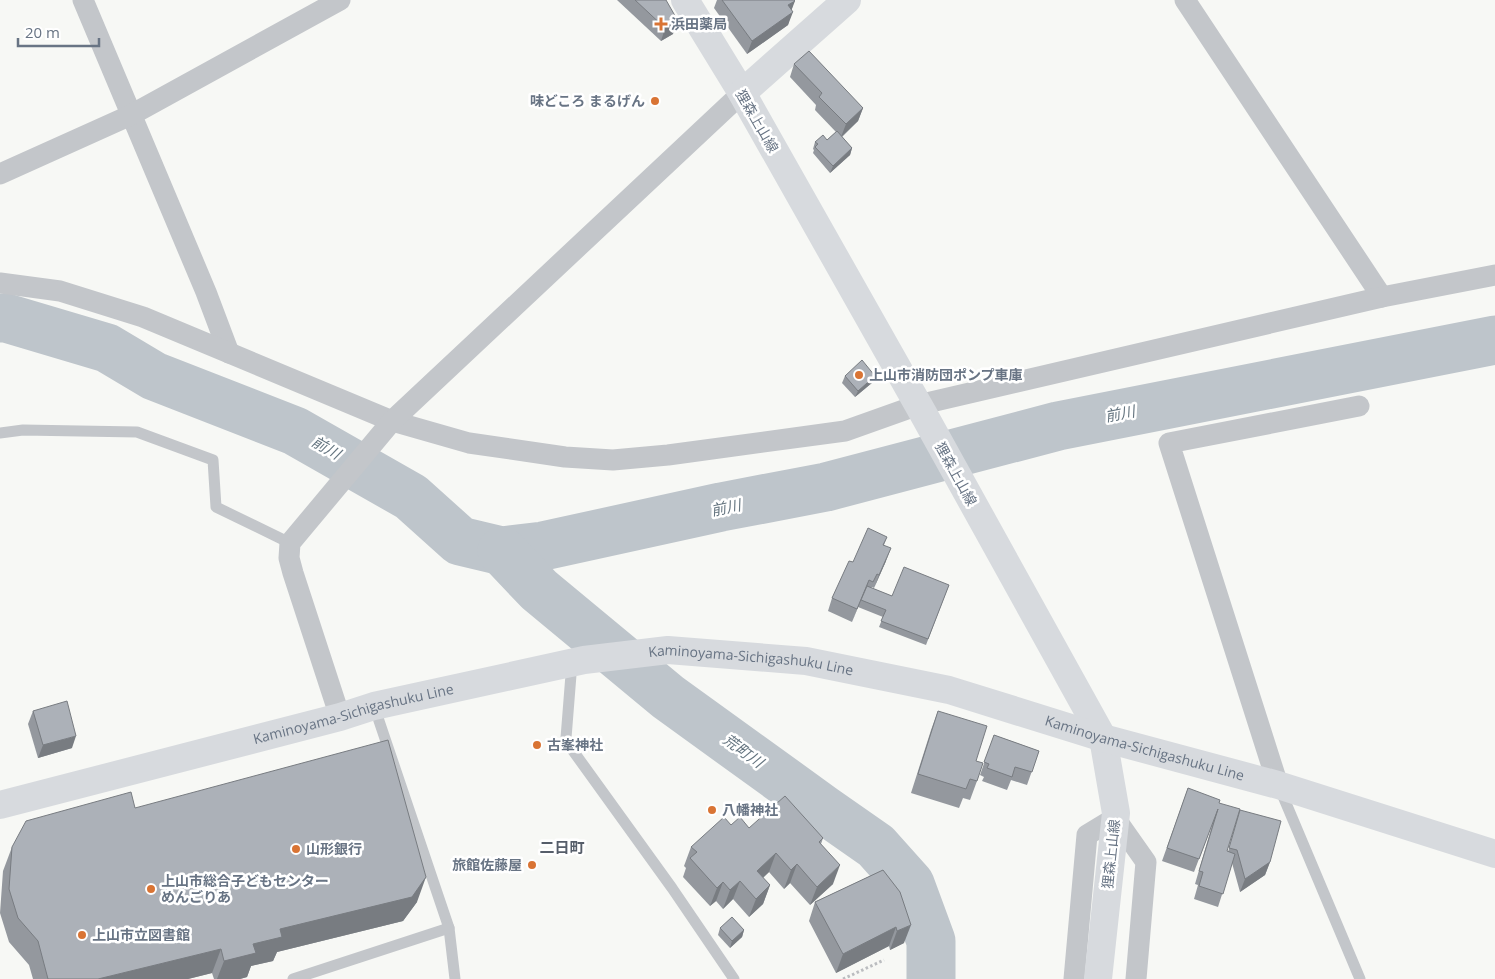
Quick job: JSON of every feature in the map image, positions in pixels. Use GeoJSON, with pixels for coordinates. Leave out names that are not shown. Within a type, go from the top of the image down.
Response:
{"type":"FeatureCollection","features":[{"type":"Feature","properties":{"kind":"main road"},"geometry":{"type":"LineString","coordinates":[[742,93],[847,0]]}},
{"type":"Feature","properties":{"kind":"main road","name":"狸森上山線"},"geometry":{"type":"LineString","coordinates":[[693,4],[1103,738],[1116,812],[1098,979]]}},
{"type":"Feature","properties":{"kind":"main road","name":"Kaminoyama-Sichigashuku Line"},"geometry":{"type":"LineString","coordinates":[[0,805],[340,717],[374,706],[578,661],[668,650],[816,662],[949,690],[1103,738],[1278,785],[1495,854]]}},
{"type":"Feature","properties":{"kind":"street"},"geometry":{"type":"LineString","coordinates":[[83,0],[206,292],[229,353]]}},
{"type":"Feature","properties":{"kind":"street"},"geometry":{"type":"LineString","coordinates":[[0,174],[131,115],[340,0]]}},
{"type":"Feature","properties":{"kind":"street"},"geometry":{"type":"LineString","coordinates":[[1185,0],[1382,297]]}},
{"type":"Feature","properties":{"kind":"street"},"geometry":{"type":"LineString","coordinates":[[340,717],[293,573],[289,558],[290,543],[392,422],[742,93]]}},
{"type":"Feature","properties":{"kind":"street"},"geometry":{"type":"LineString","coordinates":[[0,283],[60,291],[143,317],[392,422],[469,442],[564,457],[613,460],[668,455],[845,431],[921,410],[1382,297],[1495,275]]}},
{"type":"Feature","properties":{"kind":"street"},"geometry":{"type":"LineString","coordinates":[[1278,785],[1169,444],[1359,406]]}},
{"type":"Feature","properties":{"kind":"street"},"geometry":{"type":"LineString","coordinates":[[1074,979],[1087,835],[1115,818],[1146,862],[1136,979]]}},
{"type":"Feature","properties":{"kind":"lane"},"geometry":{"type":"LineString","coordinates":[[0,432],[24,430],[137,432],[213,460],[216,507],[290,543]]}},
{"type":"Feature","properties":{"kind":"lane"},"geometry":{"type":"LineString","coordinates":[[578,661],[566,738],[571,748],[672,888],[734,979]]}},
{"type":"Feature","properties":{"kind":"lane"},"geometry":{"type":"LineString","coordinates":[[374,706],[449,928],[456,979]]}},
{"type":"Feature","properties":{"kind":"lane"},"geometry":{"type":"LineString","coordinates":[[1278,785],[1360,979]]}},
{"type":"Feature","properties":{"kind":"lane"},"geometry":{"type":"LineString","coordinates":[[293,979],[449,928]]}},
{"type":"Feature","properties":{"kind":"path"},"geometry":{"type":"LineString","coordinates":[[842,979],[884,960]]}},
{"type":"Feature","properties":{"kind":"building"},"geometry":{"type":"Polygon","coordinates":[[[635,0],[666,0],[678,21],[665,28],[635,0]]]}},
{"type":"Feature","properties":{"kind":"building"},"geometry":{"type":"Polygon","coordinates":[[[722,0],[795,1],[788,5],[793,12],[752,41],[722,0]]]}},
{"type":"Feature","properties":{"kind":"building"},"geometry":{"type":"Polygon","coordinates":[[[809,51],[863,108],[846,124],[819,97],[822,93],[794,64],[809,51]]]}},
{"type":"Feature","properties":{"kind":"building"},"geometry":{"type":"Polygon","coordinates":[[[837,131],[852,148],[833,166],[815,147],[818,144],[815,142],[823,135],[827,140],[837,131]]]}},
{"type":"Feature","properties":{"kind":"building","name":"上山市消防団ポンプ車庫"},"geometry":{"type":"Polygon","coordinates":[[[862,360],[875,376],[858,391],[845,376],[862,360]]]}},
{"type":"Feature","properties":{"kind":"building"},"geometry":{"type":"Polygon","coordinates":[[[868,528],[887,537],[883,545],[891,548],[879,575],[877,574],[873,582],[869,580],[857,609],[832,598],[849,561],[853,562],[868,528]]]}},
{"type":"Feature","properties":{"kind":"building"},"geometry":{"type":"Polygon","coordinates":[[[904,567],[949,585],[928,639],[881,621],[886,610],[861,600],[867,586],[892,596],[904,567]]]}},
{"type":"Feature","properties":{"kind":"building"},"geometry":{"type":"Polygon","coordinates":[[[67,701],[76,736],[43,745],[33,711],[67,701]]]}},
{"type":"Feature","properties":{"kind":"building"},"geometry":{"type":"Polygon","coordinates":[[[938,711],[987,726],[976,761],[983,763],[977,781],[970,779],[966,789],[918,774],[938,711]]]}},
{"type":"Feature","properties":{"kind":"building"},"geometry":{"type":"Polygon","coordinates":[[[994,735],[1039,751],[1032,772],[1015,767],[1012,777],[987,768],[989,764],[984,762],[994,735]]]}},
{"type":"Feature","properties":{"kind":"building"},"geometry":{"type":"Polygon","coordinates":[[[388,740],[426,877],[412,897],[280,929],[282,937],[253,944],[256,953],[224,961],[221,949],[98,979],[48,979],[38,941],[18,918],[9,889],[12,847],[26,821],[131,792],[135,808],[388,740]]]}},
{"type":"Feature","properties":{"kind":"building"},"geometry":{"type":"Polygon","coordinates":[[[1188,788],[1220,800],[1219,803],[1240,809],[1227,851],[1235,854],[1223,894],[1199,886],[1203,872],[1199,871],[1218,809],[1199,859],[1167,848],[1188,788]]]}},
{"type":"Feature","properties":{"kind":"building"},"geometry":{"type":"Polygon","coordinates":[[[785,796],[823,838],[819,842],[840,865],[817,887],[797,864],[791,870],[776,853],[757,871],[770,885],[756,899],[740,881],[730,890],[723,882],[717,888],[690,858],[697,852],[691,847],[724,817],[731,825],[740,817],[749,828],[785,796]]]}},
{"type":"Feature","properties":{"kind":"building"},"geometry":{"type":"Polygon","coordinates":[[[1240,810],[1281,821],[1270,862],[1245,879],[1237,850],[1229,848],[1240,810]]]}},
{"type":"Feature","properties":{"kind":"building"},"geometry":{"type":"Polygon","coordinates":[[[883,870],[900,892],[911,925],[897,931],[896,927],[843,954],[815,902],[883,870]]]}},
{"type":"Feature","properties":{"kind":"building"},"geometry":{"type":"Polygon","coordinates":[[[732,917],[744,930],[732,941],[720,928],[732,917]]]}},
{"type":"Feature","properties":{"kind":"waterway","name":"前川"},"geometry":{"type":"LineString","coordinates":[[0,318],[6,318],[107,348],[154,376],[295,431],[411,497],[460,541],[502,551],[543,546],[721,507],[826,487],[1058,426],[1495,340]]}},
{"type":"Feature","properties":{"kind":"waterway","name":"荒町川"},"geometry":{"type":"LineString","coordinates":[[502,551],[539,590],[668,697],[876,846],[910,884],[931,941],[931,979]]}},
{"type":"Feature","properties":{"kind":"place","name":"浜田薬局"},"geometry":{"type":"Point","coordinates":[661,24]}},
{"type":"Feature","properties":{"kind":"place","name":"味どころ まるげん"},"geometry":{"type":"Point","coordinates":[655,101]}},
{"type":"Feature","properties":{"kind":"place","name":"上山市消防団ポンプ車庫"},"geometry":{"type":"Point","coordinates":[859,375]}},
{"type":"Feature","properties":{"kind":"place","name":"古峯神社"},"geometry":{"type":"Point","coordinates":[537,745]}},
{"type":"Feature","properties":{"kind":"place","name":"八幡神社"},"geometry":{"type":"Point","coordinates":[712,810]}},
{"type":"Feature","properties":{"kind":"place","name":"山形銀行"},"geometry":{"type":"Point","coordinates":[296,849]}},
{"type":"Feature","properties":{"kind":"place","name":"旅館佐藤屋"},"geometry":{"type":"Point","coordinates":[532,865]}},
{"type":"Feature","properties":{"kind":"place","name":"上山市総合子どもセンター めんごりあ"},"geometry":{"type":"Point","coordinates":[151,889]}},
{"type":"Feature","properties":{"kind":"place","name":"上山市立図書館"},"geometry":{"type":"Point","coordinates":[82,935]}},
{"type":"Feature","properties":{"kind":"district","name":"二日町"},"geometry":{"type":"Point","coordinates":[562,848]}}]}
